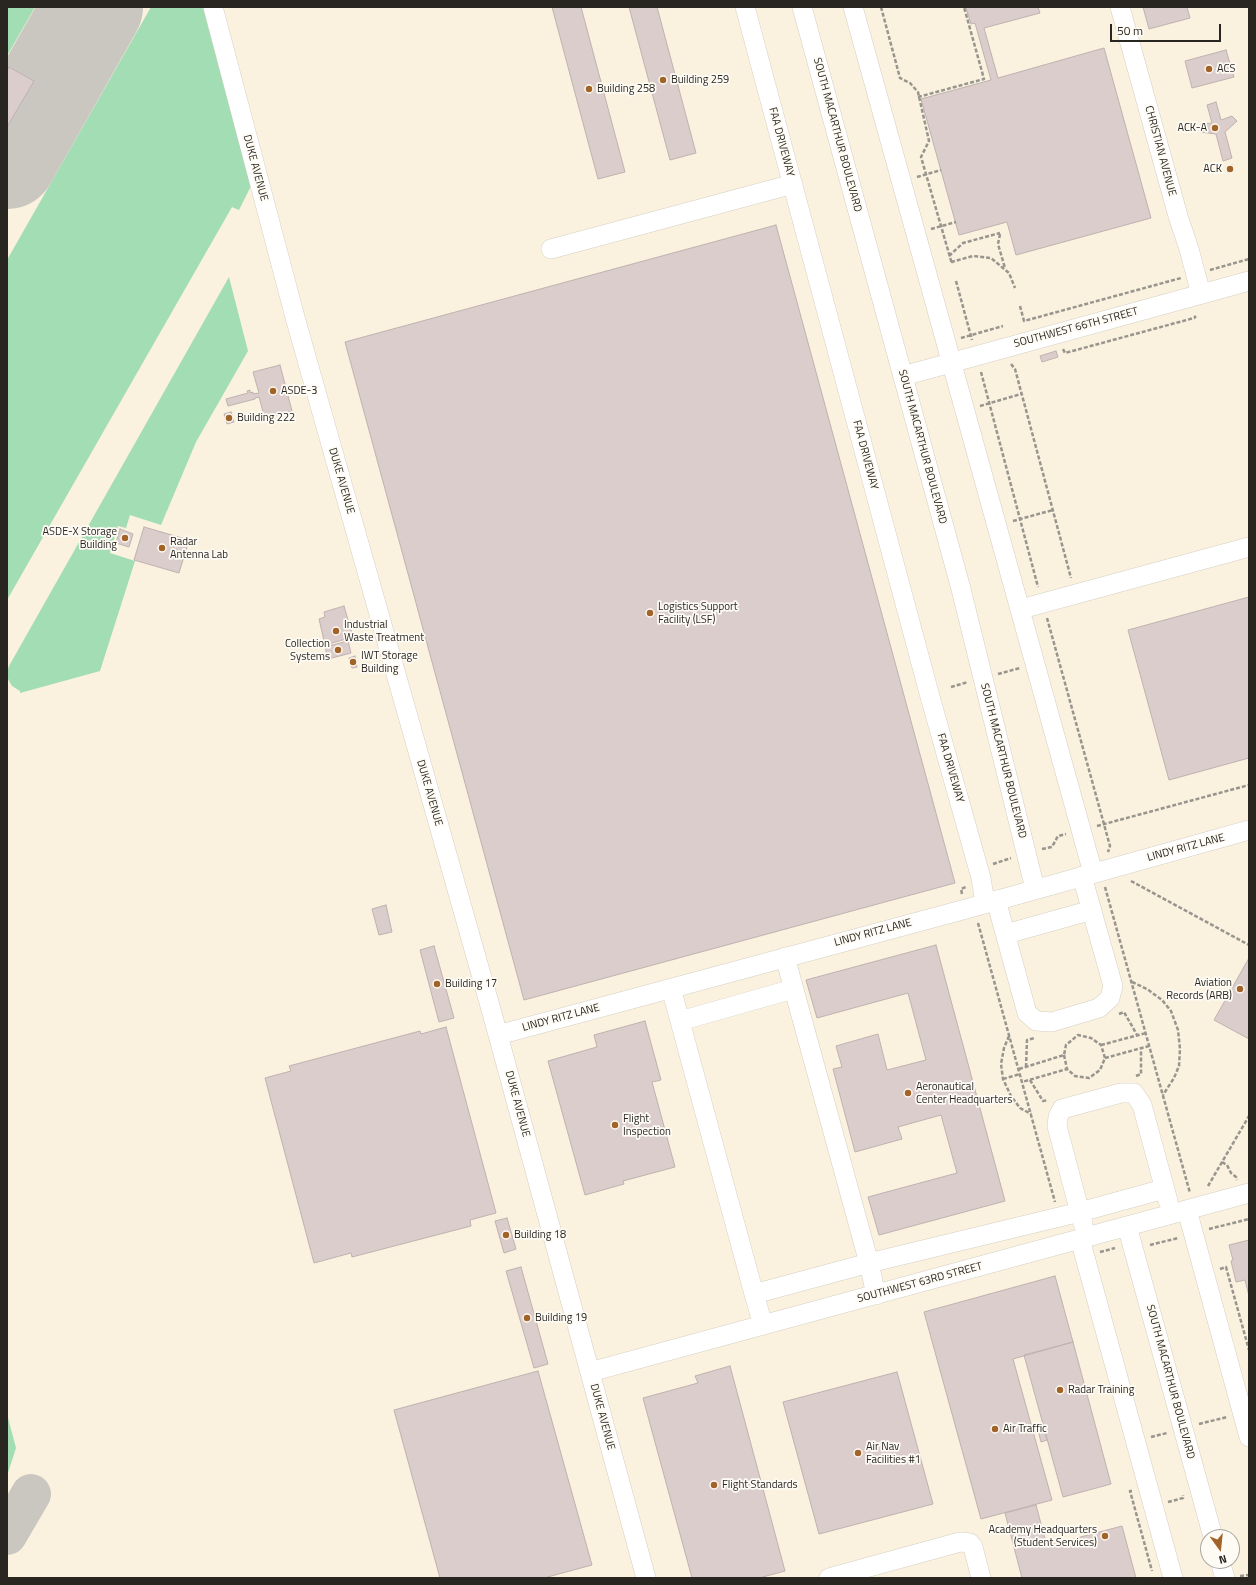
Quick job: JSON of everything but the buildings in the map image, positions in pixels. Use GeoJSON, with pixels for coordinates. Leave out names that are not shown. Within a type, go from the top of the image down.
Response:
{"type":"FeatureCollection","features":[{"type":"Feature","properties":{"kind":"street","name":"DUKE AVENUE"},"geometry":{"type":"LineString","coordinates":[[212,7],[298,329],[498,1035],[646,1578]]}},
{"type":"Feature","properties":{"kind":"street","name":"FAA DRIVEWAY"},"geometry":{"type":"LineString","coordinates":[[745,7],[929,693],[981,878],[994,904],[1006,934],[1027,1013],[1036,1022],[1052,1022],[1099,1008],[1110,998],[1113,986],[1092,910],[1087,879],[1020,610],[853,7]]}},
{"type":"Feature","properties":{"kind":"street","name":"SOUTH MACARTHUR BOULEVARD"},"geometry":{"type":"LineString","coordinates":[[802,7],[961,589],[1035,889]]}},
{"type":"Feature","properties":{"kind":"street","name":"CHRISTIAN AVENUE"},"geometry":{"type":"LineString","coordinates":[[1120,7],[1201,294]]}},
{"type":"Feature","properties":{"kind":"street"},"geometry":{"type":"LineString","coordinates":[[551,249],[793,184]]}},
{"type":"Feature","properties":{"kind":"street","name":"SOUTHWEST 66TH STREET"},"geometry":{"type":"LineString","coordinates":[[903,376],[1249,281]]}},
{"type":"Feature","properties":{"kind":"street"},"geometry":{"type":"LineString","coordinates":[[1020,610],[1043,602],[1249,547]]}},
{"type":"Feature","properties":{"kind":"street","name":"LINDY RITZ LANE"},"geometry":{"type":"LineString","coordinates":[[498,1035],[784,957],[994,904],[1035,889],[1087,879],[1249,830]]}},
{"type":"Feature","properties":{"kind":"street"},"geometry":{"type":"LineString","coordinates":[[1006,934],[1092,910]]}},
{"type":"Feature","properties":{"kind":"street"},"geometry":{"type":"LineString","coordinates":[[784,957],[869,1264],[876,1295]]}},
{"type":"Feature","properties":{"kind":"street"},"geometry":{"type":"LineString","coordinates":[[671,988],[763,1325]]}},
{"type":"Feature","properties":{"kind":"street"},"geometry":{"type":"LineString","coordinates":[[680,1021],[793,989]]}},
{"type":"Feature","properties":{"kind":"street"},"geometry":{"type":"LineString","coordinates":[[1173,1578],[1144,1508],[1083,1238],[1080,1212],[1057,1126],[1058,1117],[1062,1109],[1121,1093],[1134,1093],[1142,1105],[1173,1204],[1242,1386],[1249,1437]]}},
{"type":"Feature","properties":{"kind":"street","name":"SOUTHWEST 63RD STREET"},"geometry":{"type":"LineString","coordinates":[[590,1372],[1127,1226],[1173,1204],[1244,1188]]}},
{"type":"Feature","properties":{"kind":"street"},"geometry":{"type":"LineString","coordinates":[[754,1294],[1059,1216],[1080,1212],[1173,1204]]}},
{"type":"Feature","properties":{"kind":"street","name":"SOUTH MACARTHUR BOULEVARD"},"geometry":{"type":"LineString","coordinates":[[1127,1226],[1211,1529]]}},
{"type":"Feature","properties":{"kind":"street"},"geometry":{"type":"LineString","coordinates":[[829,1578],[960,1542],[970,1543],[973,1547],[981,1578]]}},
{"type":"Feature","properties":{"kind":"path"},"geometry":{"type":"LineString","coordinates":[[881,7],[900,78],[914,87],[918,92],[929,141],[921,157],[951,263],[973,256],[990,258],[1009,273],[1015,288]]}},
{"type":"Feature","properties":{"kind":"path"},"geometry":{"type":"LineString","coordinates":[[918,97],[984,79],[964,7]]}},
{"type":"Feature","properties":{"kind":"path"},"geometry":{"type":"LineString","coordinates":[[911,178],[941,170]]}},
{"type":"Feature","properties":{"kind":"path"},"geometry":{"type":"LineString","coordinates":[[927,230],[956,222]]}},
{"type":"Feature","properties":{"kind":"path"},"geometry":{"type":"LineString","coordinates":[[949,256],[963,243],[1000,233],[998,244],[1005,269]]}},
{"type":"Feature","properties":{"kind":"path"},"geometry":{"type":"LineString","coordinates":[[1206,271],[1249,259]]}},
{"type":"Feature","properties":{"kind":"path"},"geometry":{"type":"LineString","coordinates":[[1020,306],[1024,321],[1185,276]]}},
{"type":"Feature","properties":{"kind":"path"},"geometry":{"type":"LineString","coordinates":[[956,281],[1110,846],[1108,853]]}},
{"type":"Feature","properties":{"kind":"path"},"geometry":{"type":"LineString","coordinates":[[1063,346],[1065,353],[1194,318],[1196,316]]}},
{"type":"Feature","properties":{"kind":"path"},"geometry":{"type":"LineString","coordinates":[[957,339],[1002,326]]}},
{"type":"Feature","properties":{"kind":"path"},"geometry":{"type":"LineString","coordinates":[[1010,362],[1015,369],[1072,581]]}},
{"type":"Feature","properties":{"kind":"path"},"geometry":{"type":"LineString","coordinates":[[989,404],[1022,394]]}},
{"type":"Feature","properties":{"kind":"path"},"geometry":{"type":"LineString","coordinates":[[1006,522],[1053,510]]}},
{"type":"Feature","properties":{"kind":"path"},"geometry":{"type":"LineString","coordinates":[[994,675],[1022,668]]}},
{"type":"Feature","properties":{"kind":"path"},"geometry":{"type":"LineString","coordinates":[[951,687],[969,682]]}},
{"type":"Feature","properties":{"kind":"path"},"geometry":{"type":"LineString","coordinates":[[1104,824],[1249,785]]}},
{"type":"Feature","properties":{"kind":"path"},"geometry":{"type":"LineString","coordinates":[[1041,849],[1052,847],[1058,836],[1066,834]]}},
{"type":"Feature","properties":{"kind":"path"},"geometry":{"type":"LineString","coordinates":[[993,864],[1012,858]]}},
{"type":"Feature","properties":{"kind":"path"},"geometry":{"type":"LineString","coordinates":[[1087,879],[1104,882],[1190,1195],[1173,1204]]}},
{"type":"Feature","properties":{"kind":"path"},"geometry":{"type":"LineString","coordinates":[[1131,880],[1249,945]]}},
{"type":"Feature","properties":{"kind":"path"},"geometry":{"type":"LineString","coordinates":[[994,904],[976,916],[1059,1216]]}},
{"type":"Feature","properties":{"kind":"path"},"geometry":{"type":"LineString","coordinates":[[1132,982],[1147,989],[1162,1000],[1171,1011],[1178,1030],[1180,1049],[1178,1066],[1174,1078],[1163,1095]]}},
{"type":"Feature","properties":{"kind":"path"},"geometry":{"type":"LineString","coordinates":[[1101,1045],[1146,1033]]}},
{"type":"Feature","properties":{"kind":"path"},"geometry":{"type":"LineString","coordinates":[[1009,1035],[1004,1048],[1001,1064],[1003,1079],[1011,1096],[1020,1108],[1031,1114]]}},
{"type":"Feature","properties":{"kind":"path"},"geometry":{"type":"LineString","coordinates":[[1078,1035],[1091,1038],[1101,1045],[1105,1058],[1100,1070],[1089,1078],[1075,1076],[1067,1069],[1064,1055],[1066,1045],[1078,1035]]}},
{"type":"Feature","properties":{"kind":"path"},"geometry":{"type":"LineString","coordinates":[[1105,1058],[1149,1046]]}},
{"type":"Feature","properties":{"kind":"path"},"geometry":{"type":"LineString","coordinates":[[1019,1069],[1064,1055]]}},
{"type":"Feature","properties":{"kind":"path"},"geometry":{"type":"LineString","coordinates":[[1022,1082],[1067,1069]]}},
{"type":"Feature","properties":{"kind":"path"},"geometry":{"type":"LineString","coordinates":[[1003,1079],[1020,1074]]}},
{"type":"Feature","properties":{"kind":"path"},"geometry":{"type":"LineString","coordinates":[[1206,1190],[1249,1116]]}},
{"type":"Feature","properties":{"kind":"path"},"geometry":{"type":"LineString","coordinates":[[1222,1162],[1227,1165],[1231,1173],[1244,1188]]}},
{"type":"Feature","properties":{"kind":"path"},"geometry":{"type":"LineString","coordinates":[[1166,1433],[1168,1440]]}},
{"type":"Feature","properties":{"kind":"path"},"geometry":{"type":"LineString","coordinates":[[1144,1508],[1183,1498],[1181,1491]]}},
{"type":"Feature","properties":{"kind":"shaded area"},"geometry":{"type":"Polygon","coordinates":[[[7,7],[1249,7],[1249,1578],[7,1578],[7,7]]]}},
{"type":"Feature","properties":{"kind":"green space"},"geometry":{"type":"Polygon","coordinates":[[[7,7],[35,7],[7,56],[7,7]]]}},
{"type":"Feature","properties":{"kind":"green space"},"geometry":{"type":"Polygon","coordinates":[[[151,7],[212,7],[257,174],[239,210],[232,207],[7,600],[7,260],[151,7]]]}},
{"type":"Feature","properties":{"kind":"green space"},"geometry":{"type":"Polygon","coordinates":[[[229,277],[248,351],[196,442],[161,525],[130,515],[126,528],[118,526],[110,553],[135,561],[100,671],[20,693],[20,691],[12,686],[8,679],[7,672],[9,666],[229,277]]]}},
{"type":"Feature","properties":{"kind":"green space"},"geometry":{"type":"Polygon","coordinates":[[[7,1414],[16,1448],[7,1476],[7,1414]]]}},
{"type":"Feature","properties":{"kind":"taxiway"},"geometry":{"type":"LineString","coordinates":[[7,1535],[31,1494]]}},
{"type":"Feature","properties":{"kind":"runway"},"geometry":{"type":"LineString","coordinates":[[7,159],[93,7]]}},
{"type":"Feature","properties":{"kind":"place","name":"ACS"},"geometry":{"type":"Point","coordinates":[1209,69]}},
{"type":"Feature","properties":{"kind":"place","name":"Building 259"},"geometry":{"type":"Point","coordinates":[663,80]}},
{"type":"Feature","properties":{"kind":"place","name":"Building 258"},"geometry":{"type":"Point","coordinates":[589,89]}},
{"type":"Feature","properties":{"kind":"place","name":"ACK-A"},"geometry":{"type":"Point","coordinates":[1215,128]}},
{"type":"Feature","properties":{"kind":"place","name":"ACK"},"geometry":{"type":"Point","coordinates":[1230,169]}},
{"type":"Feature","properties":{"kind":"place","name":"ASDE-3"},"geometry":{"type":"Point","coordinates":[273,391]}},
{"type":"Feature","properties":{"kind":"place","name":"Building 222"},"geometry":{"type":"Point","coordinates":[229,418]}},
{"type":"Feature","properties":{"kind":"place","name":"ASDE-X Storage Building"},"geometry":{"type":"Point","coordinates":[125,538]}},
{"type":"Feature","properties":{"kind":"place","name":"Radar Antenna Lab"},"geometry":{"type":"Point","coordinates":[162,548]}},
{"type":"Feature","properties":{"kind":"place","name":"Logistics Support Facility (LSF)"},"geometry":{"type":"Point","coordinates":[650,613]}},
{"type":"Feature","properties":{"kind":"place","name":"Industrial Waste Treatment"},"geometry":{"type":"Point","coordinates":[336,631]}},
{"type":"Feature","properties":{"kind":"place","name":"Collection Systems"},"geometry":{"type":"Point","coordinates":[338,650]}},
{"type":"Feature","properties":{"kind":"place","name":"IWT Storage Building"},"geometry":{"type":"Point","coordinates":[353,662]}},
{"type":"Feature","properties":{"kind":"place","name":"Building 17"},"geometry":{"type":"Point","coordinates":[437,984]}},
{"type":"Feature","properties":{"kind":"place","name":"Aviation Records (ARB)"},"geometry":{"type":"Point","coordinates":[1240,989]}},
{"type":"Feature","properties":{"kind":"place","name":"Aeronautical Center Headquarters"},"geometry":{"type":"Point","coordinates":[908,1093]}},
{"type":"Feature","properties":{"kind":"place","name":"Flight Inspection"},"geometry":{"type":"Point","coordinates":[615,1125]}},
{"type":"Feature","properties":{"kind":"place","name":"Building 18"},"geometry":{"type":"Point","coordinates":[506,1235]}},
{"type":"Feature","properties":{"kind":"place","name":"Building 19"},"geometry":{"type":"Point","coordinates":[527,1318]}},
{"type":"Feature","properties":{"kind":"place","name":"Radar Training"},"geometry":{"type":"Point","coordinates":[1060,1390]}},
{"type":"Feature","properties":{"kind":"place","name":"Air Traffic"},"geometry":{"type":"Point","coordinates":[995,1429]}},
{"type":"Feature","properties":{"kind":"place","name":"Air Nav Facilities #1"},"geometry":{"type":"Point","coordinates":[858,1453]}},
{"type":"Feature","properties":{"kind":"place","name":"Flight Standards"},"geometry":{"type":"Point","coordinates":[714,1485]}},
{"type":"Feature","properties":{"kind":"place","name":"Academy Headquarters (Student Services)"},"geometry":{"type":"Point","coordinates":[1105,1536]}}]}
